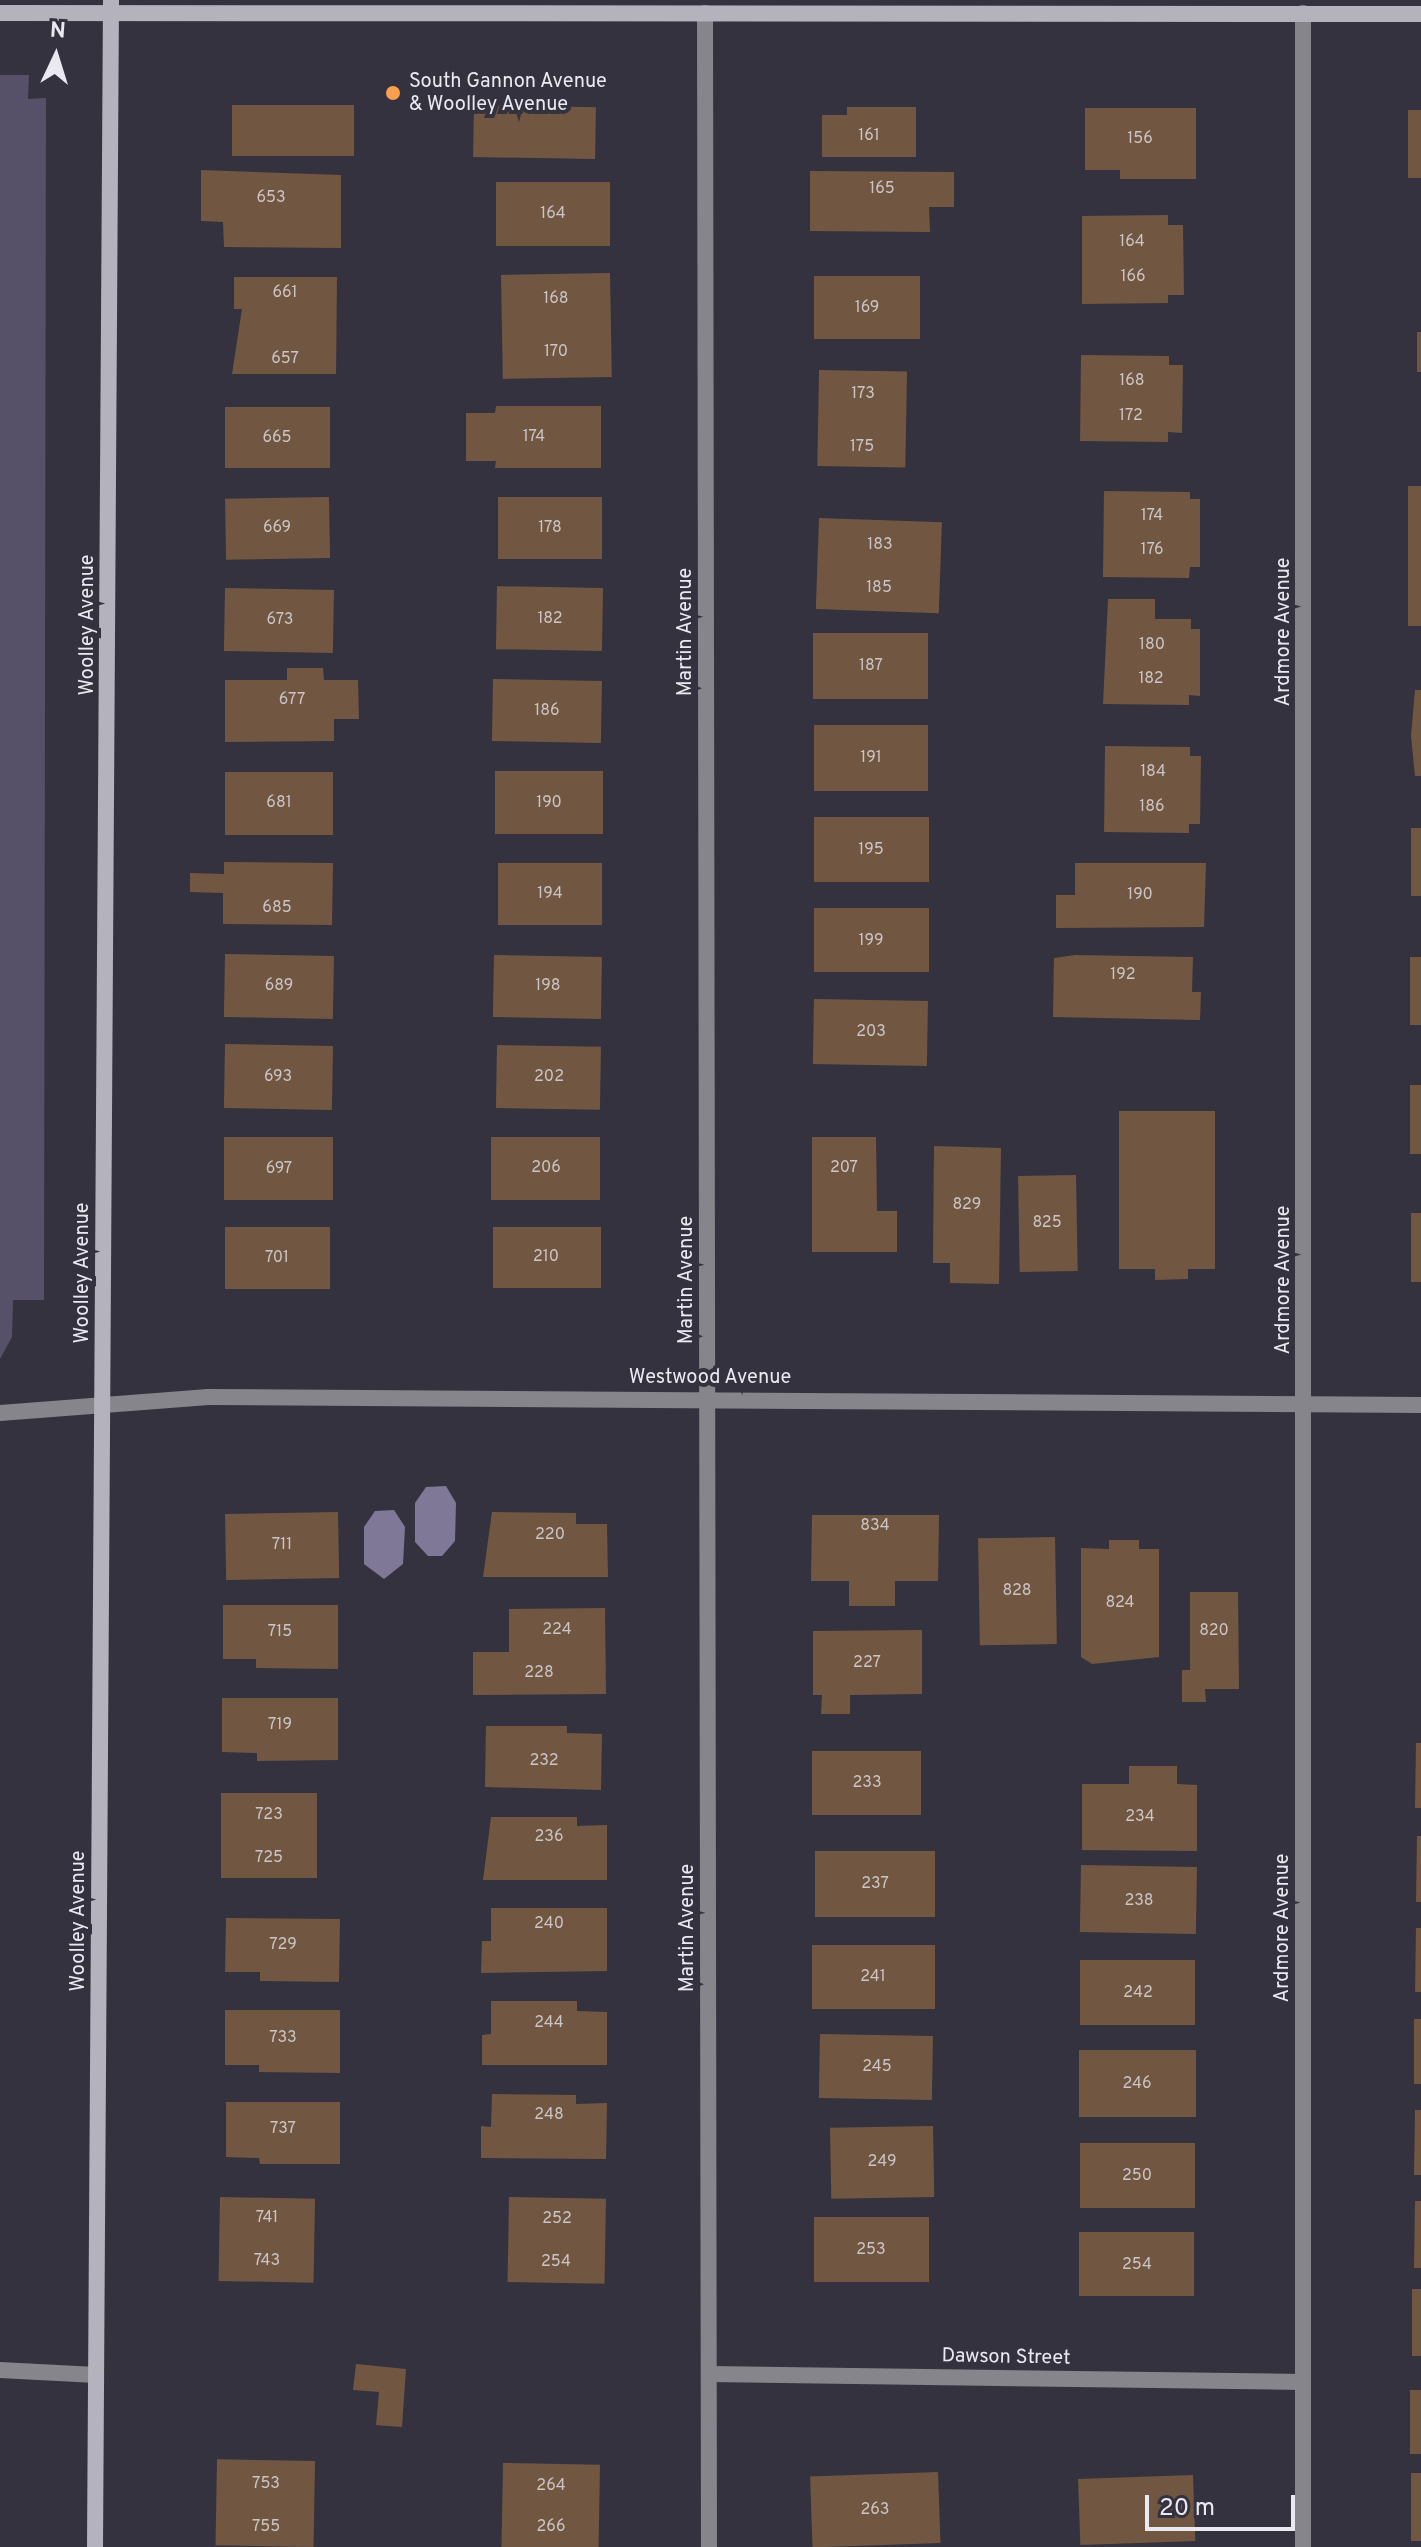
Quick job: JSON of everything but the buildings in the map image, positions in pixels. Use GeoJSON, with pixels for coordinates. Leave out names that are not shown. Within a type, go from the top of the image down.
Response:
{"type":"FeatureCollection","features":[{"type":"Feature","properties":{"kind":"street"},"geometry":{"type":"LineString","coordinates":[[0,13],[111,6],[705,13],[1421,14]]}},
{"type":"Feature","properties":{"kind":"street","name":"Woolley Avenue"},"geometry":{"type":"LineString","coordinates":[[95,2547],[111,6]]}},
{"type":"Feature","properties":{"kind":"street","name":"Martin Avenue"},"geometry":{"type":"LineString","coordinates":[[705,13],[709,2547]]}},
{"type":"Feature","properties":{"kind":"street","name":"Ardmore Avenue"},"geometry":{"type":"LineString","coordinates":[[1303,13],[1303,2547]]}},
{"type":"Feature","properties":{"kind":"street","name":"Westwood Avenue"},"geometry":{"type":"LineString","coordinates":[[0,1413],[208,1397],[707,1397],[1421,1405]]}},
{"type":"Feature","properties":{"kind":"street"},"geometry":{"type":"LineString","coordinates":[[0,2370],[96,2375]]}},
{"type":"Feature","properties":{"kind":"street","name":"Dawson Street"},"geometry":{"type":"LineString","coordinates":[[709,2374],[1303,2382]]}},
{"type":"Feature","properties":{"kind":"shaded area"},"geometry":{"type":"Polygon","coordinates":[[[0,75],[29,75],[28,99],[46,98],[44,1300],[13,1300],[12,1337],[0,1359],[0,75]]]}},
{"type":"Feature","properties":{"kind":"shaded area"},"geometry":{"type":"Polygon","coordinates":[[[446,1486],[456,1503],[455,1541],[442,1556],[428,1556],[415,1542],[415,1503],[426,1487],[446,1486]]]}},
{"type":"Feature","properties":{"kind":"shaded area"},"geometry":{"type":"Polygon","coordinates":[[[394,1510],[405,1527],[403,1564],[384,1579],[364,1564],[364,1527],[375,1511],[394,1510]]]}},
{"type":"Feature","properties":{"kind":"place","name":"South Gannon Avenue & Woolley Avenue"},"geometry":{"type":"Point","coordinates":[393,93]}}]}
